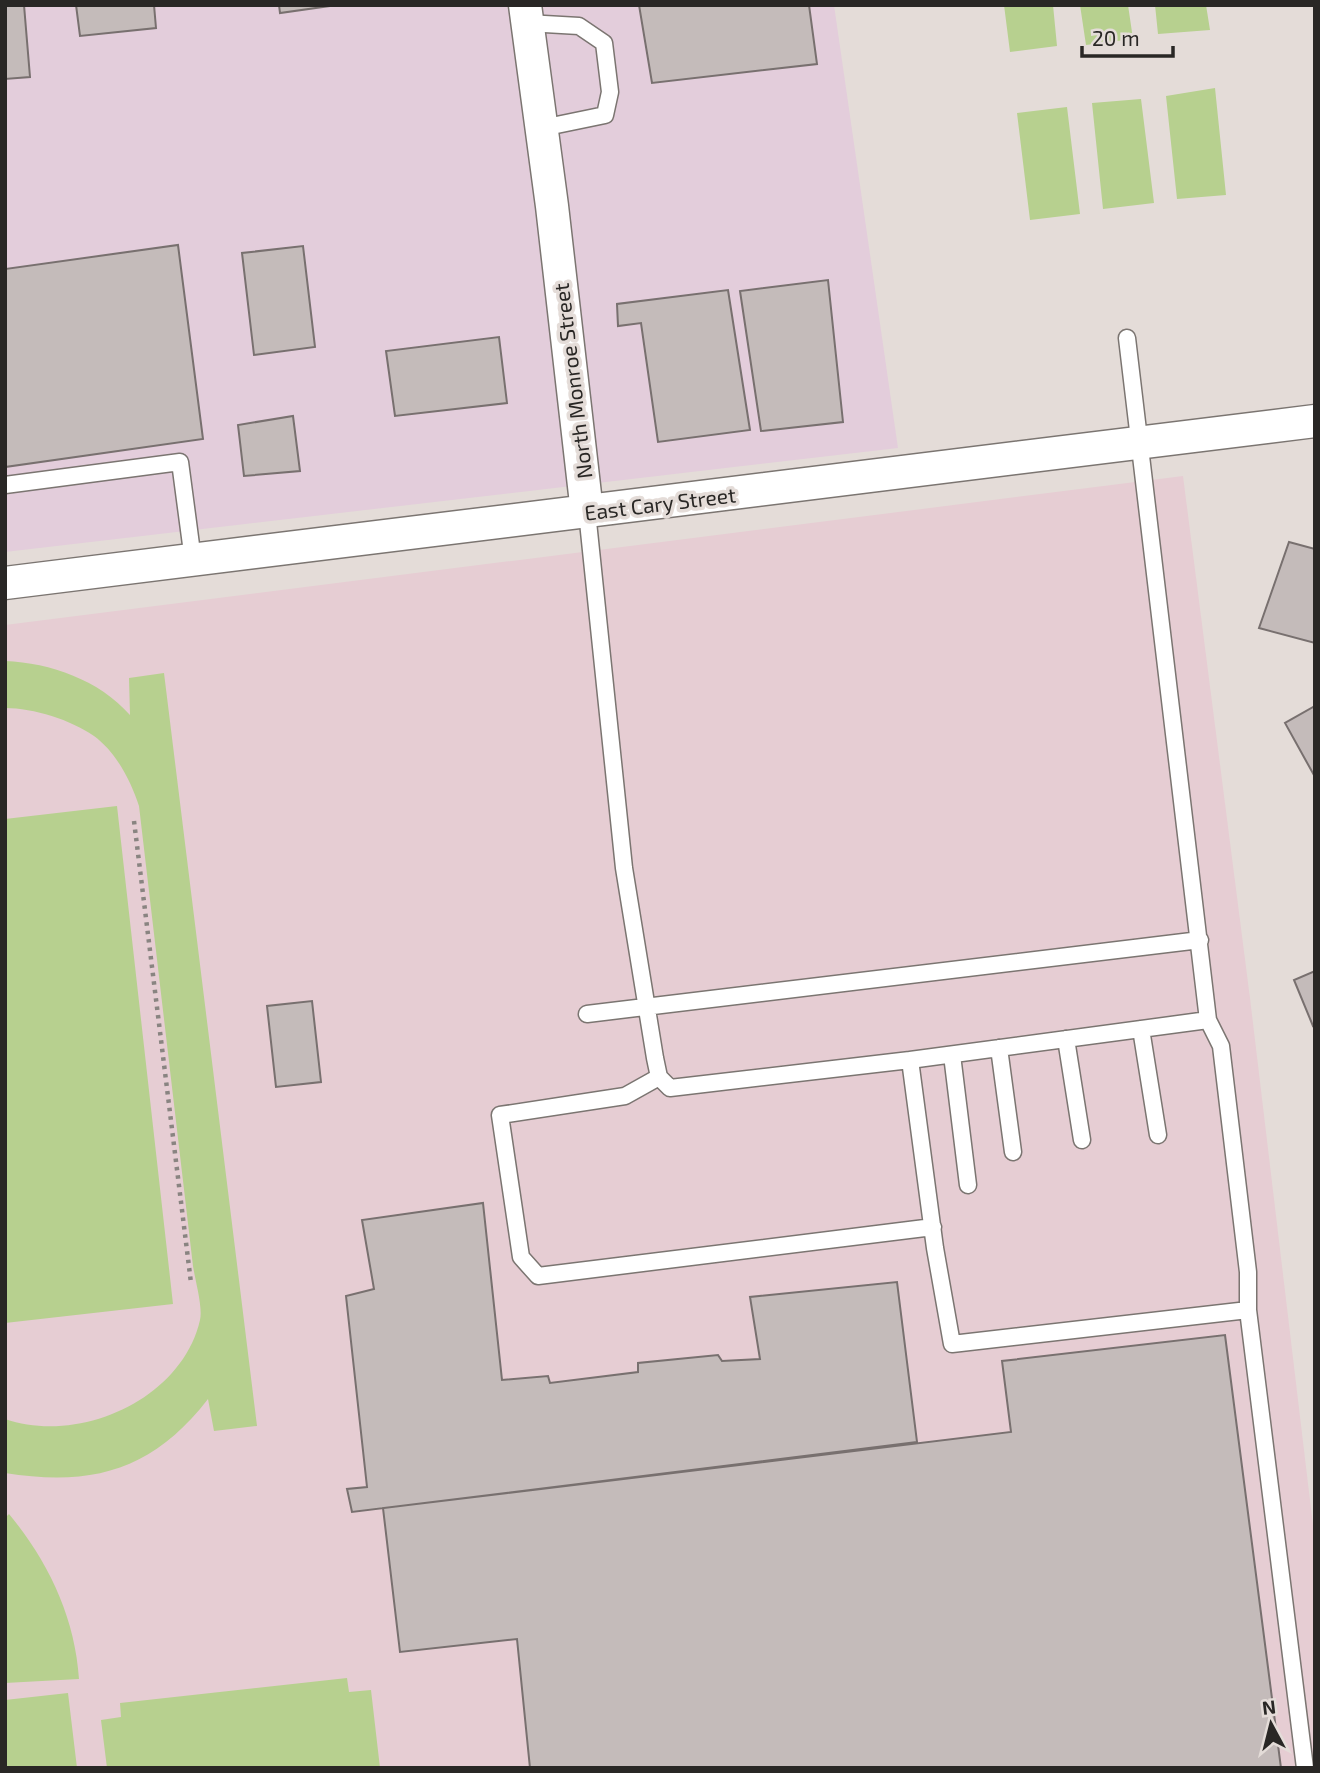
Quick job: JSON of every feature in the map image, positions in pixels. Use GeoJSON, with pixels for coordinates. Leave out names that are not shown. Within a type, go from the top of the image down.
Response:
{"type":"FeatureCollection","features":[{"type":"Feature","properties":{"kind":"street","name":"North Monroe Street"},"geometry":{"type":"LineString","coordinates":[[526,14],[587,512]]}},
{"type":"Feature","properties":{"kind":"street","name":"East Cary Street"},"geometry":{"type":"LineString","coordinates":[[5,583],[1315,421]]}},
{"type":"Feature","properties":{"kind":"lane"},"geometry":{"type":"LineString","coordinates":[[526,14],[579,26],[604,43],[610,92],[605,115],[542,128]]}},
{"type":"Feature","properties":{"kind":"lane"},"geometry":{"type":"LineString","coordinates":[[1127,338],[1208,1020],[1221,1046],[1248,1272],[1248,1310],[1305,1768]]}},
{"type":"Feature","properties":{"kind":"lane"},"geometry":{"type":"LineString","coordinates":[[5,485],[180,462],[193,560]]}},
{"type":"Feature","properties":{"kind":"lane","name":"North Monroe Street"},"geometry":{"type":"LineString","coordinates":[[587,512],[624,868],[659,1077]]}},
{"type":"Feature","properties":{"kind":"lane"},"geometry":{"type":"LineString","coordinates":[[587,1014],[1200,940]]}},
{"type":"Feature","properties":{"kind":"lane"},"geometry":{"type":"LineString","coordinates":[[933,1227],[538,1276],[520,1257],[500,1115],[625,1096],[659,1077],[670,1088],[952,1055],[1208,1020]]}},
{"type":"Feature","properties":{"kind":"lane"},"geometry":{"type":"LineString","coordinates":[[1141,1029],[1158,1135]]}},
{"type":"Feature","properties":{"kind":"lane"},"geometry":{"type":"LineString","coordinates":[[1066,1039],[1082,1140]]}},
{"type":"Feature","properties":{"kind":"lane"},"geometry":{"type":"LineString","coordinates":[[999,1048],[1013,1152]]}},
{"type":"Feature","properties":{"kind":"lane"},"geometry":{"type":"LineString","coordinates":[[952,1055],[968,1185]]}},
{"type":"Feature","properties":{"kind":"lane"},"geometry":{"type":"LineString","coordinates":[[910,1060],[952,1344],[1248,1310]]}},
{"type":"Feature","properties":{"kind":"path"},"geometry":{"type":"LineString","coordinates":[[134,821],[191,1283]]}},
{"type":"Feature","properties":{"kind":"shaded area"},"geometry":{"type":"Polygon","coordinates":[[[5,5],[834,5],[898,448],[5,552],[5,5]]]}},
{"type":"Feature","properties":{"kind":"shaded area"},"geometry":{"type":"Polygon","coordinates":[[[1183,476],[1250,998],[1315,1542],[1315,1768],[5,1768],[5,625],[1183,476]]]}},
{"type":"Feature","properties":{"kind":"green space"},"geometry":{"type":"Polygon","coordinates":[[[1004,5],[1053,5],[1057,46],[1010,52],[1004,5]]]}},
{"type":"Feature","properties":{"kind":"green space"},"geometry":{"type":"Polygon","coordinates":[[[1080,5],[1128,5],[1133,39],[1086,45],[1080,5]]]}},
{"type":"Feature","properties":{"kind":"green space"},"geometry":{"type":"Polygon","coordinates":[[[1155,5],[1206,5],[1210,30],[1158,34],[1155,5]]]}},
{"type":"Feature","properties":{"kind":"green space"},"geometry":{"type":"Polygon","coordinates":[[[1215,88],[1226,195],[1177,199],[1166,96],[1215,88]]]}},
{"type":"Feature","properties":{"kind":"green space"},"geometry":{"type":"Polygon","coordinates":[[[1141,99],[1154,203],[1103,209],[1092,103],[1141,99]]]}},
{"type":"Feature","properties":{"kind":"green space"},"geometry":{"type":"Polygon","coordinates":[[[1067,107],[1080,214],[1030,220],[1017,113],[1067,107]]]}},
{"type":"Feature","properties":{"kind":"green space"},"geometry":{"type":"Polygon","coordinates":[[[5,661],[40,665],[73,676],[104,692],[130,715],[129,678],[164,673],[257,1426],[214,1431],[208,1399],[187,1423],[143,1457],[119,1468],[66,1477],[5,1473],[5,1419],[34,1425],[65,1426],[95,1420],[124,1409],[150,1393],[172,1372],[190,1348],[200,1320],[200,1308],[139,806],[122,768],[94,736],[52,716],[5,708],[5,661]]]}},
{"type":"Feature","properties":{"kind":"green space"},"geometry":{"type":"Polygon","coordinates":[[[117,806],[173,1304],[5,1323],[5,819],[117,806]]]}},
{"type":"Feature","properties":{"kind":"green space"},"geometry":{"type":"Polygon","coordinates":[[[9,1514],[36,1551],[57,1591],[72,1634],[79,1679],[5,1683],[5,1518],[9,1514]]]}},
{"type":"Feature","properties":{"kind":"green space"},"geometry":{"type":"Polygon","coordinates":[[[347,1678],[349,1692],[371,1690],[380,1768],[107,1768],[101,1720],[121,1717],[120,1703],[347,1678]]]}},
{"type":"Feature","properties":{"kind":"green space"},"geometry":{"type":"Polygon","coordinates":[[[68,1693],[77,1768],[5,1768],[5,1700],[68,1693]]]}},
{"type":"Feature","properties":{"kind":"building"},"geometry":{"type":"Polygon","coordinates":[[[5,5],[24,5],[30,77],[5,79],[5,5]]]}},
{"type":"Feature","properties":{"kind":"building"},"geometry":{"type":"Polygon","coordinates":[[[76,5],[154,5],[156,28],[80,36],[76,5]]]}},
{"type":"Feature","properties":{"kind":"building"},"geometry":{"type":"Polygon","coordinates":[[[279,5],[337,5],[280,13],[279,5]]]}},
{"type":"Feature","properties":{"kind":"building"},"geometry":{"type":"Polygon","coordinates":[[[639,5],[809,5],[817,64],[652,83],[639,5]]]}},
{"type":"Feature","properties":{"kind":"building"},"geometry":{"type":"Polygon","coordinates":[[[178,245],[203,439],[5,467],[5,269],[178,245]]]}},
{"type":"Feature","properties":{"kind":"building"},"geometry":{"type":"Polygon","coordinates":[[[303,246],[315,347],[254,355],[242,253],[303,246]]]}},
{"type":"Feature","properties":{"kind":"building"},"geometry":{"type":"Polygon","coordinates":[[[828,280],[843,422],[761,431],[740,291],[828,280]]]}},
{"type":"Feature","properties":{"kind":"building"},"geometry":{"type":"Polygon","coordinates":[[[728,290],[750,430],[658,442],[641,323],[618,326],[617,304],[728,290]]]}},
{"type":"Feature","properties":{"kind":"building"},"geometry":{"type":"Polygon","coordinates":[[[499,337],[507,403],[395,416],[386,351],[499,337]]]}},
{"type":"Feature","properties":{"kind":"building"},"geometry":{"type":"Polygon","coordinates":[[[293,416],[300,471],[244,476],[238,425],[293,416]]]}},
{"type":"Feature","properties":{"kind":"building"},"geometry":{"type":"Polygon","coordinates":[[[1289,542],[1315,549],[1315,643],[1259,628],[1289,542]]]}},
{"type":"Feature","properties":{"kind":"building"},"geometry":{"type":"Polygon","coordinates":[[[1315,706],[1315,777],[1285,723],[1315,706]]]}},
{"type":"Feature","properties":{"kind":"building"},"geometry":{"type":"Polygon","coordinates":[[[1315,971],[1315,1025],[1313,1026],[1294,980],[1315,971]]]}},
{"type":"Feature","properties":{"kind":"building"},"geometry":{"type":"Polygon","coordinates":[[[312,1001],[321,1082],[276,1087],[267,1006],[312,1001]]]}},
{"type":"Feature","properties":{"kind":"building"},"geometry":{"type":"Polygon","coordinates":[[[483,1203],[502,1380],[548,1376],[550,1383],[638,1372],[638,1363],[718,1355],[722,1361],[760,1359],[750,1297],[897,1282],[917,1442],[352,1512],[347,1489],[367,1487],[346,1296],[374,1289],[362,1220],[483,1203]]]}},
{"type":"Feature","properties":{"kind":"building"},"geometry":{"type":"Polygon","coordinates":[[[1225,1335],[1281,1768],[530,1768],[517,1639],[400,1652],[383,1508],[1011,1432],[1002,1361],[1225,1335]]]}}]}
